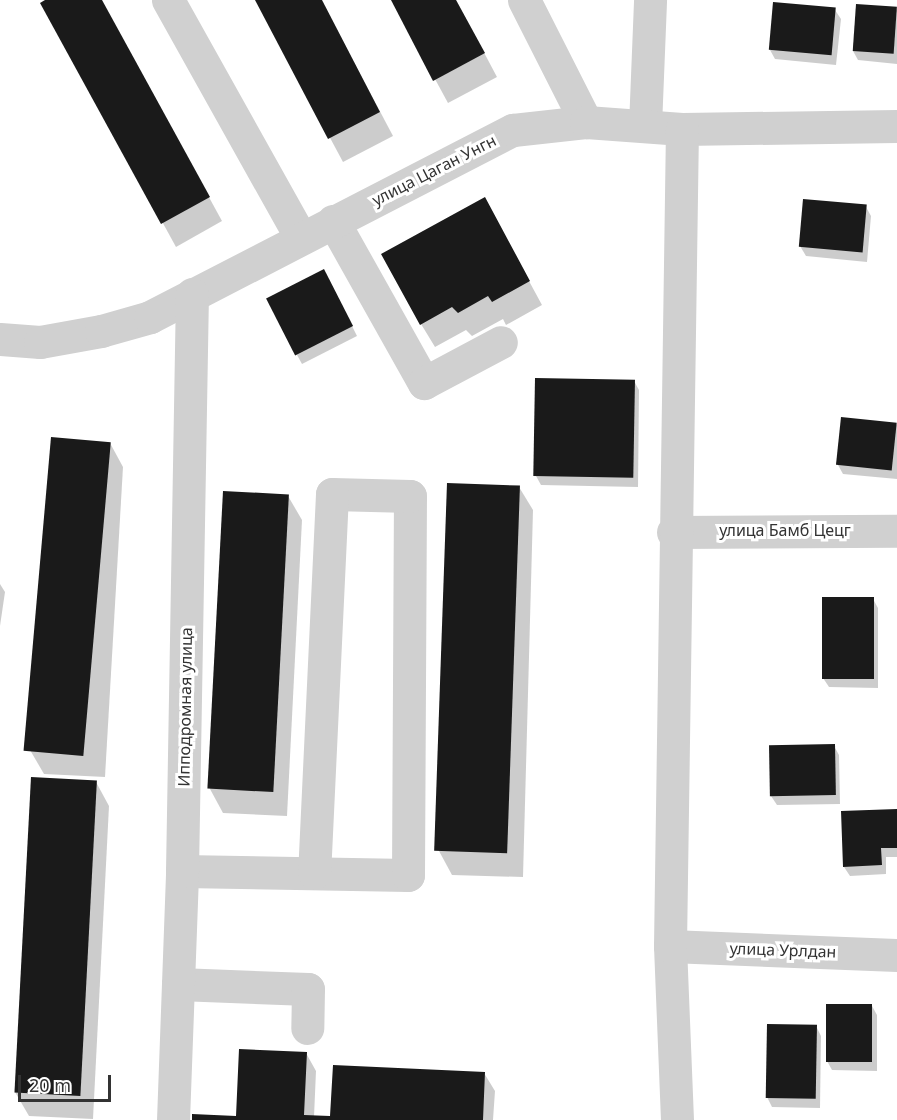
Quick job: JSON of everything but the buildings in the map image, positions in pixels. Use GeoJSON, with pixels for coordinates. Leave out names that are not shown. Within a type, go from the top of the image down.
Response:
{"type":"FeatureCollection","features":[{"type":"Feature","properties":{"kind":"street"},"geometry":{"type":"LineString","coordinates":[[168,0],[301,238]]}},
{"type":"Feature","properties":{"kind":"street"},"geometry":{"type":"LineString","coordinates":[[524,0],[586,122]]}},
{"type":"Feature","properties":{"kind":"street"},"geometry":{"type":"LineString","coordinates":[[645,126],[650,0]]}},
{"type":"Feature","properties":{"kind":"street","name":"улица Цаган Унгн"},"geometry":{"type":"LineString","coordinates":[[0,339],[40,342],[100,331],[150,317],[513,130],[586,122],[681,129],[897,126]]}},
{"type":"Feature","properties":{"kind":"street"},"geometry":{"type":"LineString","coordinates":[[677,1120],[670,946],[673,531],[681,129]]}},
{"type":"Feature","properties":{"kind":"street"},"geometry":{"type":"LineString","coordinates":[[333,221],[424,383],[501,342]]}},
{"type":"Feature","properties":{"kind":"street","name":"Ипподромная улица"},"geometry":{"type":"LineString","coordinates":[[173,1120],[182,871],[192,294]]}},
{"type":"Feature","properties":{"kind":"street"},"geometry":{"type":"LineString","coordinates":[[182,871],[408,875],[410,496],[332,494],[314,873]]}},
{"type":"Feature","properties":{"kind":"street","name":"улица Бамб Цецг"},"geometry":{"type":"LineString","coordinates":[[673,531],[897,531]]}},
{"type":"Feature","properties":{"kind":"street","name":"улица Урлдан"},"geometry":{"type":"LineString","coordinates":[[670,946],[897,955]]}},
{"type":"Feature","properties":{"kind":"street"},"geometry":{"type":"LineString","coordinates":[[178,984],[308,989],[307,1028]]}}]}
